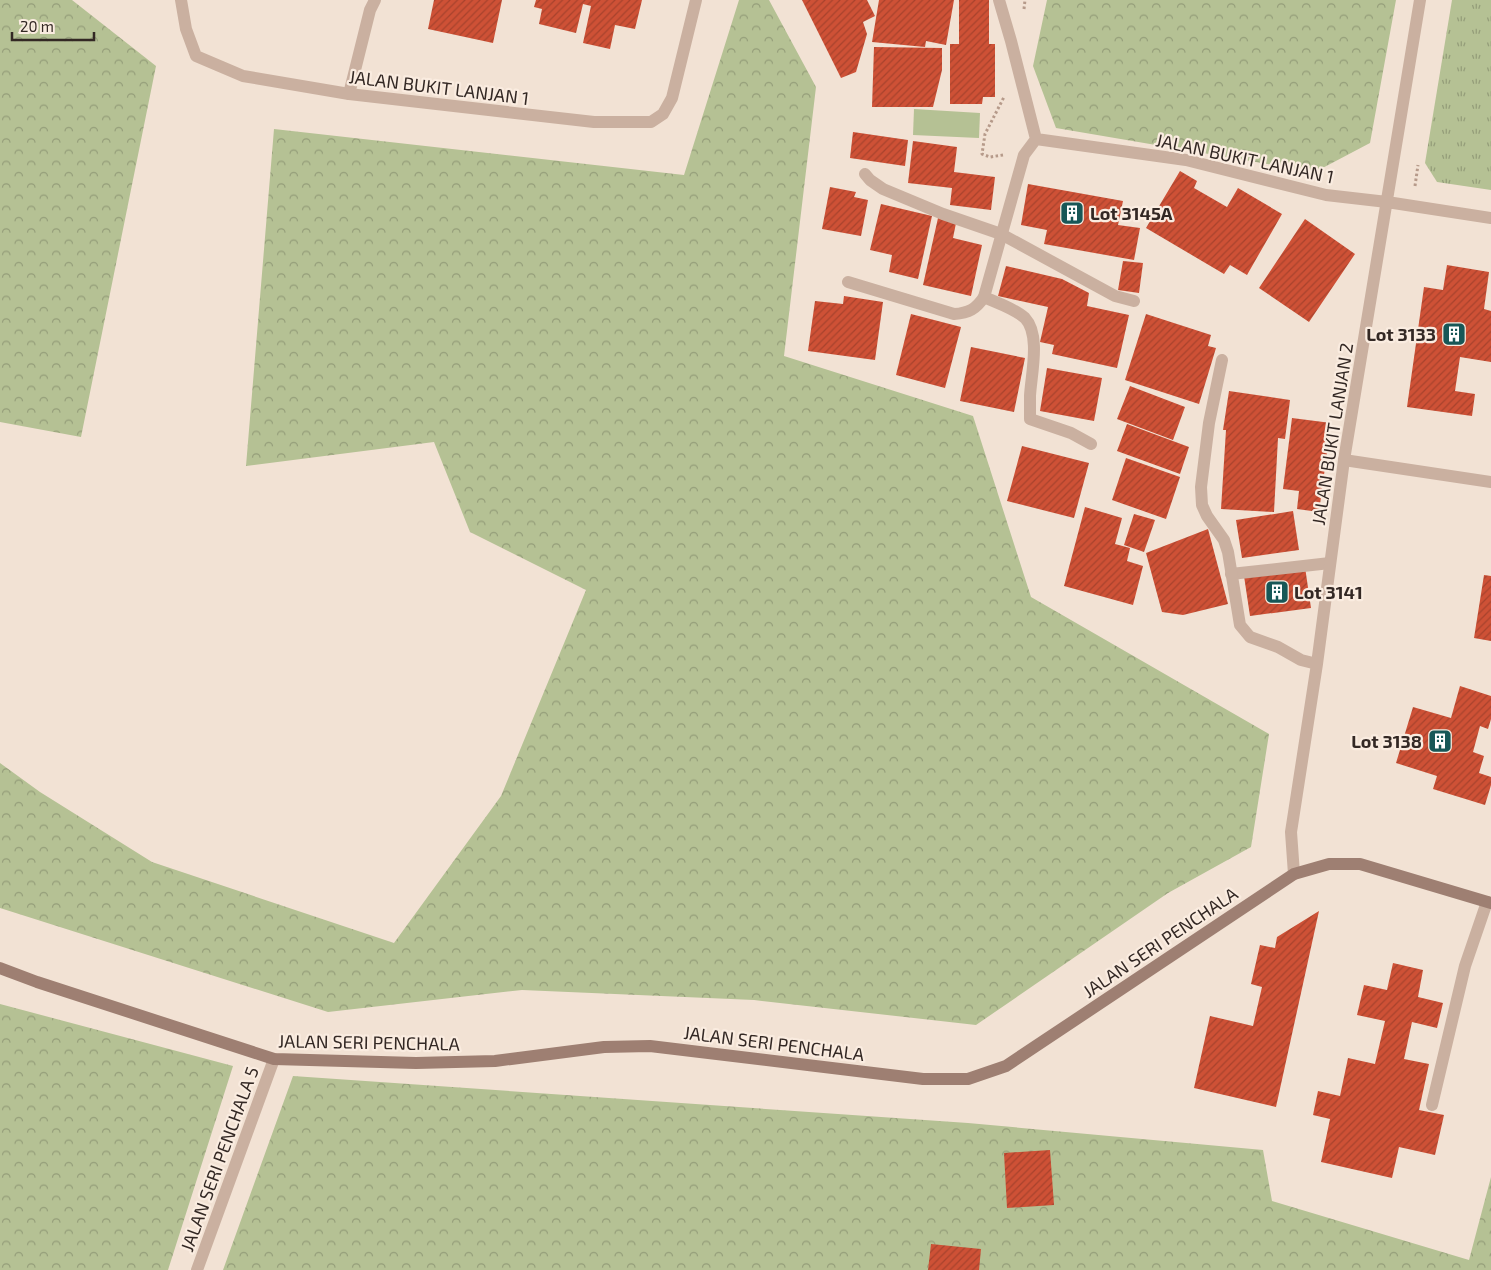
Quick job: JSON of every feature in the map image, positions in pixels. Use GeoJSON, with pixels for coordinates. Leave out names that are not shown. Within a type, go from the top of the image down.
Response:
{"type":"FeatureCollection","features":[{"type":"Feature","properties":{"kind":"street","name":"JALAN BUKIT LANJAN 1"},"geometry":{"type":"LineString","coordinates":[[181,0],[186,29],[196,56],[243,76],[349,94],[594,122],[650,122],[662,114],[672,98],[696,0]]}},
{"type":"Feature","properties":{"kind":"street"},"geometry":{"type":"LineString","coordinates":[[349,94],[370,10],[375,0]]}},
{"type":"Feature","properties":{"kind":"street"},"geometry":{"type":"LineString","coordinates":[[848,282],[954,314],[970,312],[978,306],[984,297],[1024,155],[1036,139],[999,0]]}},
{"type":"Feature","properties":{"kind":"street","name":"JALAN BUKIT LANJAN 2"},"geometry":{"type":"LineString","coordinates":[[1294,874],[1291,832],[1317,664],[1344,460],[1420,0]]}},
{"type":"Feature","properties":{"kind":"street","name":"JALAN BUKIT LANJAN 1"},"geometry":{"type":"LineString","coordinates":[[1036,139],[1186,160],[1326,195],[1491,218]]}},
{"type":"Feature","properties":{"kind":"street"},"geometry":{"type":"LineString","coordinates":[[865,174],[883,189],[943,214],[1001,234],[1115,296],[1134,301]]}},
{"type":"Feature","properties":{"kind":"street"},"geometry":{"type":"LineString","coordinates":[[984,297],[1010,309],[1024,318],[1031,327],[1034,361],[1030,395],[1030,419],[1070,433],[1091,444]]}},
{"type":"Feature","properties":{"kind":"street"},"geometry":{"type":"LineString","coordinates":[[1222,360],[1209,423],[1201,487],[1202,505],[1207,516],[1224,540],[1228,552],[1240,625],[1250,637],[1278,647],[1301,660],[1317,664]]}},
{"type":"Feature","properties":{"kind":"street"},"geometry":{"type":"LineString","coordinates":[[1344,460],[1491,482]]}},
{"type":"Feature","properties":{"kind":"street"},"geometry":{"type":"LineString","coordinates":[[1231,574],[1330,563]]}},
{"type":"Feature","properties":{"kind":"street","name":"JALAN SERI PENCHALA"},"geometry":{"type":"LineString","coordinates":[[0,968],[37,982],[274,1059],[416,1063],[495,1061],[604,1047],[650,1046],[923,1079],[968,1079],[1006,1066],[1294,874],[1330,864],[1360,864],[1489,902]]}},
{"type":"Feature","properties":{"kind":"street"},"geometry":{"type":"LineString","coordinates":[[1432,1105],[1465,966],[1489,902]]}},
{"type":"Feature","properties":{"kind":"street","name":"JALAN SERI PENCHALA 5"},"geometry":{"type":"LineString","coordinates":[[197,1270],[274,1059]]}},
{"type":"Feature","properties":{"kind":"path"},"geometry":{"type":"LineString","coordinates":[[982,154],[985,134],[1006,93]]}},
{"type":"Feature","properties":{"kind":"green space"},"geometry":{"type":"Polygon","coordinates":[[[0,0],[72,0],[156,66],[81,437],[0,422],[0,0]]]}},
{"type":"Feature","properties":{"kind":"green space"},"geometry":{"type":"Polygon","coordinates":[[[739,0],[769,0],[816,87],[784,356],[973,416],[1031,597],[1269,734],[1251,847],[1168,893],[976,1025],[754,1000],[522,990],[328,1012],[0,908],[0,763],[40,792],[152,862],[394,943],[501,796],[586,590],[470,532],[434,442],[246,466],[274,129],[684,175],[739,0]]]}},
{"type":"Feature","properties":{"kind":"green space"},"geometry":{"type":"Polygon","coordinates":[[[1047,0],[1396,0],[1370,143],[1315,172],[1056,128],[1033,66],[1047,0]]]}},
{"type":"Feature","properties":{"kind":"green space"},"geometry":{"type":"Polygon","coordinates":[[[1452,0],[1491,0],[1491,190],[1437,182],[1425,163],[1452,0]]]}},
{"type":"Feature","properties":{"kind":"green space"},"geometry":{"type":"Polygon","coordinates":[[[914,109],[980,113],[979,138],[913,135],[914,109]]]}},
{"type":"Feature","properties":{"kind":"green space"},"geometry":{"type":"Polygon","coordinates":[[[0,1004],[233,1066],[168,1270],[0,1270],[0,1004]]]}},
{"type":"Feature","properties":{"kind":"green space"},"geometry":{"type":"Polygon","coordinates":[[[293,1076],[968,1123],[1263,1150],[1272,1201],[1469,1260],[1491,1177],[1491,1270],[223,1270],[293,1076]]]}},
{"type":"Feature","properties":{"kind":"building"},"geometry":{"type":"Polygon","coordinates":[[[434,0],[502,0],[493,43],[428,29],[434,0]]]}},
{"type":"Feature","properties":{"kind":"building"},"geometry":{"type":"Polygon","coordinates":[[[536,0],[642,0],[635,29],[615,25],[610,49],[583,43],[591,6],[583,4],[576,33],[539,24],[542,9],[534,7],[536,0]]]}},
{"type":"Feature","properties":{"kind":"building"},"geometry":{"type":"Polygon","coordinates":[[[802,0],[867,0],[875,16],[863,22],[867,34],[856,72],[841,78],[802,0]]]}},
{"type":"Feature","properties":{"kind":"building"},"geometry":{"type":"Polygon","coordinates":[[[879,0],[954,0],[946,45],[926,41],[925,47],[872,42],[879,0]]]}},
{"type":"Feature","properties":{"kind":"building"},"geometry":{"type":"Polygon","coordinates":[[[959,0],[989,0],[989,44],[995,44],[995,97],[983,97],[982,104],[950,104],[950,44],[959,44],[959,0]]]}},
{"type":"Feature","properties":{"kind":"building"},"geometry":{"type":"Polygon","coordinates":[[[874,47],[942,48],[942,70],[933,107],[872,107],[874,47]]]}},
{"type":"Feature","properties":{"kind":"building"},"geometry":{"type":"Polygon","coordinates":[[[853,132],[908,140],[905,166],[850,158],[853,132]]]}},
{"type":"Feature","properties":{"kind":"building"},"geometry":{"type":"Polygon","coordinates":[[[913,141],[957,147],[954,172],[995,177],[991,210],[950,205],[952,188],[908,183],[913,141]]]}},
{"type":"Feature","properties":{"kind":"building"},"geometry":{"type":"Polygon","coordinates":[[[1180,171],[1197,181],[1194,188],[1227,207],[1238,188],[1282,214],[1247,275],[1230,265],[1224,274],[1146,228],[1180,171]]]}},
{"type":"Feature","properties":{"kind":"building","name":"Lot 3145A"},"geometry":{"type":"Polygon","coordinates":[[[1028,184],[1123,201],[1118,225],[1140,228],[1134,260],[1044,244],[1047,230],[1021,225],[1028,184]]]}},
{"type":"Feature","properties":{"kind":"building"},"geometry":{"type":"Polygon","coordinates":[[[830,187],[856,192],[854,197],[868,200],[861,236],[822,229],[830,187]]]}},
{"type":"Feature","properties":{"kind":"building"},"geometry":{"type":"Polygon","coordinates":[[[881,204],[932,216],[918,279],[889,272],[892,255],[870,250],[881,204]]]}},
{"type":"Feature","properties":{"kind":"building"},"geometry":{"type":"Polygon","coordinates":[[[938,218],[956,223],[953,238],[982,245],[971,296],[923,285],[938,218]]]}},
{"type":"Feature","properties":{"kind":"building"},"geometry":{"type":"Polygon","coordinates":[[[1305,219],[1355,254],[1309,322],[1259,288],[1305,219]]]}},
{"type":"Feature","properties":{"kind":"building"},"geometry":{"type":"Polygon","coordinates":[[[1123,261],[1143,263],[1139,293],[1118,290],[1123,261]]]}},
{"type":"Feature","properties":{"kind":"building","name":"Lot 3133"},"geometry":{"type":"Polygon","coordinates":[[[1447,265],[1489,272],[1484,309],[1491,311],[1491,362],[1460,357],[1455,391],[1475,394],[1472,416],[1407,407],[1424,287],[1443,290],[1447,265]]]}},
{"type":"Feature","properties":{"kind":"building"},"geometry":{"type":"Polygon","coordinates":[[[1006,266],[1062,279],[1089,293],[1087,306],[1129,315],[1117,368],[1052,354],[1054,345],[1040,342],[1048,307],[998,296],[1006,266]]]}},
{"type":"Feature","properties":{"kind":"building"},"geometry":{"type":"Polygon","coordinates":[[[844,296],[883,302],[875,360],[808,351],[815,301],[843,304],[844,296]]]}},
{"type":"Feature","properties":{"kind":"building"},"geometry":{"type":"Polygon","coordinates":[[[911,314],[961,327],[945,388],[896,375],[911,314]]]}},
{"type":"Feature","properties":{"kind":"building"},"geometry":{"type":"Polygon","coordinates":[[[1146,314],[1211,335],[1208,346],[1216,348],[1199,404],[1125,380],[1146,314]]]}},
{"type":"Feature","properties":{"kind":"building"},"geometry":{"type":"Polygon","coordinates":[[[971,347],[1025,358],[1014,412],[960,401],[971,347]]]}},
{"type":"Feature","properties":{"kind":"building"},"geometry":{"type":"Polygon","coordinates":[[[1047,368],[1102,378],[1094,421],[1040,411],[1047,368]]]}},
{"type":"Feature","properties":{"kind":"building"},"geometry":{"type":"Polygon","coordinates":[[[1130,386],[1185,407],[1173,440],[1117,419],[1130,386]]]}},
{"type":"Feature","properties":{"kind":"building"},"geometry":{"type":"Polygon","coordinates":[[[1229,391],[1290,400],[1285,439],[1278,438],[1274,512],[1221,509],[1226,430],[1223,430],[1229,391]]]}},
{"type":"Feature","properties":{"kind":"building"},"geometry":{"type":"Polygon","coordinates":[[[1292,418],[1331,423],[1319,512],[1297,509],[1299,491],[1283,489],[1292,418]]]}},
{"type":"Feature","properties":{"kind":"building"},"geometry":{"type":"Polygon","coordinates":[[[1127,424],[1189,447],[1180,474],[1117,451],[1127,424]]]}},
{"type":"Feature","properties":{"kind":"building"},"geometry":{"type":"Polygon","coordinates":[[[1022,446],[1089,463],[1074,518],[1007,501],[1022,446]]]}},
{"type":"Feature","properties":{"kind":"building"},"geometry":{"type":"Polygon","coordinates":[[[1126,458],[1180,477],[1166,519],[1112,500],[1126,458]]]}},
{"type":"Feature","properties":{"kind":"building"},"geometry":{"type":"Polygon","coordinates":[[[1085,507],[1122,518],[1115,544],[1130,548],[1127,561],[1143,566],[1133,605],[1064,586],[1085,507]]]}},
{"type":"Feature","properties":{"kind":"building"},"geometry":{"type":"Polygon","coordinates":[[[1293,511],[1299,550],[1242,558],[1236,520],[1293,511]]]}},
{"type":"Feature","properties":{"kind":"building"},"geometry":{"type":"Polygon","coordinates":[[[1134,514],[1155,520],[1144,552],[1124,545],[1134,514]]]}},
{"type":"Feature","properties":{"kind":"building"},"geometry":{"type":"Polygon","coordinates":[[[1208,529],[1228,604],[1183,615],[1162,612],[1146,553],[1208,529]]]}},
{"type":"Feature","properties":{"kind":"building","name":"Lot 3141"},"geometry":{"type":"Polygon","coordinates":[[[1305,567],[1311,608],[1250,616],[1244,576],[1305,567]]]}},
{"type":"Feature","properties":{"kind":"building"},"geometry":{"type":"Polygon","coordinates":[[[1484,575],[1491,576],[1491,641],[1474,638],[1484,575]]]}},
{"type":"Feature","properties":{"kind":"building","name":"Lot 3138"},"geometry":{"type":"Polygon","coordinates":[[[1460,686],[1491,696],[1491,719],[1488,729],[1480,726],[1473,752],[1484,756],[1479,773],[1491,777],[1491,785],[1485,805],[1433,789],[1437,776],[1396,763],[1413,707],[1451,718],[1460,686]]]}},
{"type":"Feature","properties":{"kind":"building"},"geometry":{"type":"Polygon","coordinates":[[[1319,911],[1276,1107],[1194,1088],[1210,1016],[1253,1026],[1262,987],[1251,984],[1260,945],[1275,948],[1277,937],[1319,911]]]}},
{"type":"Feature","properties":{"kind":"building"},"geometry":{"type":"Polygon","coordinates":[[[1393,963],[1423,970],[1418,997],[1443,1003],[1437,1028],[1412,1022],[1404,1059],[1429,1064],[1419,1110],[1444,1115],[1435,1155],[1399,1147],[1392,1178],[1321,1162],[1330,1119],[1313,1115],[1318,1091],[1340,1096],[1348,1058],[1375,1064],[1385,1021],[1357,1015],[1364,985],[1387,990],[1393,963]]]}},
{"type":"Feature","properties":{"kind":"building"},"geometry":{"type":"Polygon","coordinates":[[[1050,1150],[1054,1205],[1007,1208],[1004,1153],[1050,1150]]]}},
{"type":"Feature","properties":{"kind":"building"},"geometry":{"type":"Polygon","coordinates":[[[931,1244],[981,1249],[979,1270],[928,1270],[931,1244]]]}},
{"type":"Feature","properties":{"kind":"place","name":"Lot 3145A"},"geometry":{"type":"Point","coordinates":[1072,213]}},
{"type":"Feature","properties":{"kind":"place","name":"Lot 3133"},"geometry":{"type":"Point","coordinates":[1454,334]}},
{"type":"Feature","properties":{"kind":"place","name":"Lot 3141"},"geometry":{"type":"Point","coordinates":[1277,592]}},
{"type":"Feature","properties":{"kind":"place","name":"Lot 3138"},"geometry":{"type":"Point","coordinates":[1440,741]}}]}
